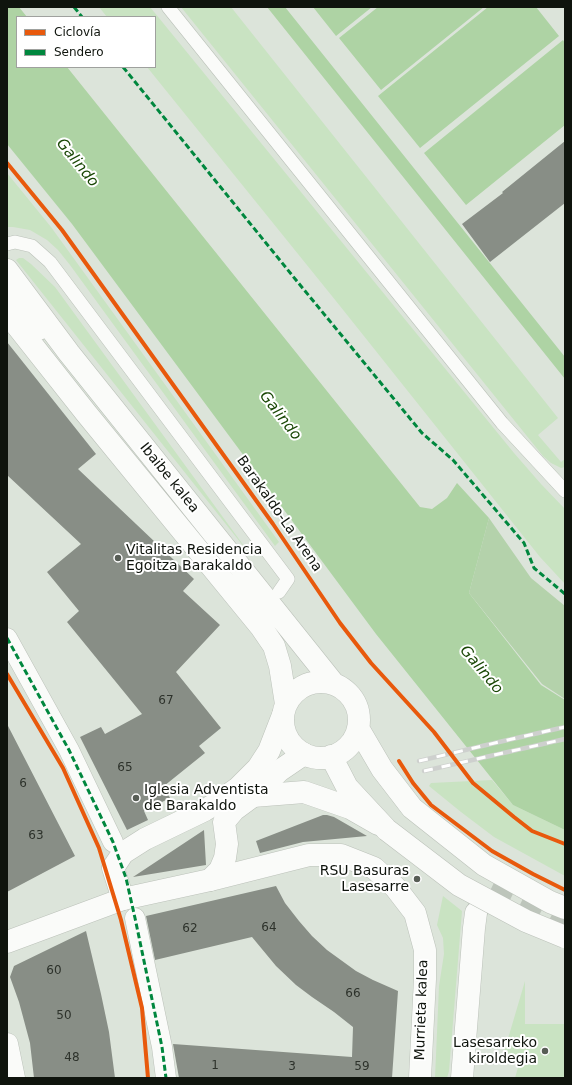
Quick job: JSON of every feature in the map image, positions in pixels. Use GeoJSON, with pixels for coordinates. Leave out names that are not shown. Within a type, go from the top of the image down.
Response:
{"type":"FeatureCollection","features":[{"type":"Feature","properties":{"kind":"main road","name":"Ibaibe kalea"},"geometry":{"type":"LineString","coordinates":[[7,270],[70,353],[334,684]]}},
{"type":"Feature","properties":{"kind":"main road"},"geometry":{"type":"LineString","coordinates":[[7,289],[46,339],[70,353]]}},
{"type":"Feature","properties":{"kind":"main road","name":"Ibaibe kalea"},"geometry":{"type":"LineString","coordinates":[[7,313],[261,627],[274,646],[280,666],[284,710]]}},
{"type":"Feature","properties":{"kind":"main road"},"geometry":{"type":"LineString","coordinates":[[123,899],[113,868],[123,853],[145,839],[212,806],[238,788],[258,768],[269,751],[284,710],[293,694],[302,686],[312,682],[323,682],[334,684],[343,689],[351,696],[356,706],[359,717],[358,728],[349,745],[341,752],[332,756],[318,757],[304,754],[287,738],[283,727],[284,710]]}},
{"type":"Feature","properties":{"kind":"main road"},"geometry":{"type":"LineString","coordinates":[[358,728],[382,769],[412,808],[484,865],[550,902],[565,908]]}},
{"type":"Feature","properties":{"kind":"main road"},"geometry":{"type":"LineString","coordinates":[[210,880],[220,870],[225,858],[227,844],[224,822],[234,810],[253,796],[279,771],[304,754]]}},
{"type":"Feature","properties":{"kind":"main road"},"geometry":{"type":"LineString","coordinates":[[332,756],[347,787],[387,830]]}},
{"type":"Feature","properties":{"kind":"main road"},"geometry":{"type":"LineString","coordinates":[[253,796],[304,792],[350,808],[387,830],[459,885],[526,921],[565,938]]}},
{"type":"Feature","properties":{"kind":"main road"},"geometry":{"type":"LineString","coordinates":[[227,844],[241,860],[276,864]]}},
{"type":"Feature","properties":{"kind":"main road","name":"Murrieta kalea"},"geometry":{"type":"LineString","coordinates":[[7,942],[123,899],[210,880],[276,864],[309,854],[341,855],[374,868],[395,887],[415,913],[425,950],[420,1078]]}},
{"type":"Feature","properties":{"kind":"main road"},"geometry":{"type":"LineString","coordinates":[[462,1078],[476,913]]}},
{"type":"Feature","properties":{"kind":"main road"},"geometry":{"type":"LineString","coordinates":[[7,1044],[14,1078]]}},
{"type":"Feature","properties":{"kind":"street"},"geometry":{"type":"LineString","coordinates":[[7,638],[69,750],[113,842]]}},
{"type":"Feature","properties":{"kind":"street"},"geometry":{"type":"LineString","coordinates":[[135,918],[162,1047],[166,1078]]}},
{"type":"Feature","properties":{"kind":"lane"},"geometry":{"type":"LineString","coordinates":[[168,7],[502,423],[565,491]]}},
{"type":"Feature","properties":{"kind":"lane"},"geometry":{"type":"LineString","coordinates":[[7,244],[14,242],[32,246],[50,262],[288,579],[279,592]]}},
{"type":"Feature","properties":{"kind":"shaded area"},"geometry":{"type":"Polygon","coordinates":[[[99,7],[150,7],[514,453],[565,509],[565,584],[540,557],[148,68],[156,68],[156,16],[106,16],[99,7]]]}},
{"type":"Feature","properties":{"kind":"shaded area"},"geometry":{"type":"Polygon","coordinates":[[[181,7],[231,7],[558,418],[538,435],[561,462],[565,459],[565,467],[561,468],[551,463],[543,456],[181,7]]]}},
{"type":"Feature","properties":{"kind":"shaded area"},"geometry":{"type":"Polygon","coordinates":[[[7,173],[51,227],[279,542],[275,546],[58,250],[47,240],[30,230],[7,227],[7,173]]]}},
{"type":"Feature","properties":{"kind":"shaded area"},"geometry":{"type":"Polygon","coordinates":[[[23,258],[31,264],[55,287],[252,557],[16,260],[23,258]]]}},
{"type":"Feature","properties":{"kind":"shaded area"},"geometry":{"type":"Polygon","coordinates":[[[489,518],[531,578],[565,606],[565,699],[542,684],[469,593],[489,518]]]}},
{"type":"Feature","properties":{"kind":"shaded area"},"geometry":{"type":"Polygon","coordinates":[[[492,780],[513,805],[565,830],[565,876],[494,837],[429,786],[431,783],[492,780]]]}},
{"type":"Feature","properties":{"kind":"shaded area"},"geometry":{"type":"Polygon","coordinates":[[[443,896],[462,911],[449,1071],[447,1078],[435,1078],[439,986],[444,954],[443,938],[437,925],[443,896]]]}},
{"type":"Feature","properties":{"kind":"shaded area","name":"Lasesarreko kiroldegia"},"geometry":{"type":"Polygon","coordinates":[[[525,981],[525,1024],[565,1024],[565,1078],[515,1078],[519,1064],[502,1059],[525,981]]]}},
{"type":"Feature","properties":{"kind":"water","name":"Galindo"},"geometry":{"type":"Polygon","coordinates":[[[7,7],[19,7],[26,16],[16,16],[16,68],[68,68],[420,507],[432,509],[447,498],[457,483],[489,518],[469,593],[541,685],[565,700],[565,830],[513,805],[376,634],[72,224],[7,144],[7,7]]]}},
{"type":"Feature","properties":{"kind":"water"},"geometry":{"type":"Polygon","coordinates":[[[267,7],[285,7],[565,357],[565,379],[267,7]]]}},
{"type":"Feature","properties":{"kind":"water"},"geometry":{"type":"Polygon","coordinates":[[[313,7],[372,7],[336,36],[313,7]]]}},
{"type":"Feature","properties":{"kind":"water"},"geometry":{"type":"Polygon","coordinates":[[[378,7],[484,7],[381,90],[339,38],[378,7]]]}},
{"type":"Feature","properties":{"kind":"water"},"geometry":{"type":"Polygon","coordinates":[[[488,7],[536,7],[559,36],[420,148],[378,96],[488,7]]]}},
{"type":"Feature","properties":{"kind":"water"},"geometry":{"type":"Polygon","coordinates":[[[563,40],[565,43],[565,125],[466,205],[424,153],[563,40]]]}},
{"type":"Feature","properties":{"kind":"building"},"geometry":{"type":"Polygon","coordinates":[[[565,141],[565,203],[490,262],[462,224],[503,193],[502,192],[565,141]]]}},
{"type":"Feature","properties":{"kind":"building"},"geometry":{"type":"Polygon","coordinates":[[[7,342],[96,454],[78,469],[194,579],[183,591],[220,625],[176,672],[221,728],[199,746],[205,753],[164,786],[170,798],[144,811],[148,820],[127,830],[80,737],[101,727],[105,734],[142,714],[67,622],[79,611],[47,572],[81,544],[7,475],[7,342]]]}},
{"type":"Feature","properties":{"kind":"building"},"geometry":{"type":"Polygon","coordinates":[[[7,724],[75,856],[7,892],[7,724]]]}},
{"type":"Feature","properties":{"kind":"building","name":"RSU Basuras Lasesarre"},"geometry":{"type":"Polygon","coordinates":[[[323,815],[334,817],[367,836],[303,842],[260,853],[256,841],[323,815]]]}},
{"type":"Feature","properties":{"kind":"building"},"geometry":{"type":"Polygon","coordinates":[[[204,830],[206,865],[133,877],[204,830]]]}},
{"type":"Feature","properties":{"kind":"building"},"geometry":{"type":"Polygon","coordinates":[[[276,886],[285,903],[299,921],[327,950],[356,971],[398,991],[392,1078],[179,1078],[173,1044],[352,1057],[353,1027],[296,985],[276,966],[252,937],[155,960],[146,916],[276,886]]]}},
{"type":"Feature","properties":{"kind":"building"},"geometry":{"type":"Polygon","coordinates":[[[86,931],[109,1032],[115,1078],[34,1078],[30,1043],[19,1002],[10,977],[14,966],[86,931]]]}},
{"type":"Feature","properties":{"kind":"tunnel"},"geometry":{"type":"LineString","coordinates":[[476,913],[489,886],[565,924]]}},
{"type":"Feature","properties":{"kind":"railway"},"geometry":{"type":"LineString","coordinates":[[419,761],[565,727]]}},
{"type":"Feature","properties":{"kind":"railway"},"geometry":{"type":"LineString","coordinates":[[424,771],[565,739]]}},
{"type":"Feature","properties":{"kind":"marked path"},"geometry":{"type":"LineString","coordinates":[[74,7],[81,16]]}},
{"type":"Feature","properties":{"kind":"marked path"},"geometry":{"type":"LineString","coordinates":[[124,68],[422,433],[453,460],[524,543],[534,568],[565,594]]}},
{"type":"Feature","properties":{"kind":"marked path"},"geometry":{"type":"LineString","coordinates":[[7,638],[69,750],[113,842],[126,878],[135,918],[162,1047],[166,1078]]}},
{"type":"Feature","properties":{"kind":"cycle path","name":"Barakaldo-La Arena"},"geometry":{"type":"LineString","coordinates":[[7,163],[62,230],[273,524],[340,623],[371,663],[434,732],[473,783],[532,831],[565,844]]}},
{"type":"Feature","properties":{"kind":"cycle path"},"geometry":{"type":"LineString","coordinates":[[7,674],[63,768],[99,848],[121,920],[142,1008],[148,1078]]}},
{"type":"Feature","properties":{"kind":"cycle path"},"geometry":{"type":"LineString","coordinates":[[399,761],[413,783],[431,805],[492,851],[565,890]]}},
{"type":"Feature","properties":{"kind":"place","name":"Vitalitas Residencia Egoitza Barakaldo"},"geometry":{"type":"Point","coordinates":[118,558]}},
{"type":"Feature","properties":{"kind":"place","name":"Iglesia Adventista de Barakaldo"},"geometry":{"type":"Point","coordinates":[136,798]}},
{"type":"Feature","properties":{"kind":"place","name":"RSU Basuras Lasesarre"},"geometry":{"type":"Point","coordinates":[417,879]}},
{"type":"Feature","properties":{"kind":"place","name":"Lasesarreko kiroldegia"},"geometry":{"type":"Point","coordinates":[545,1051]}}]}
